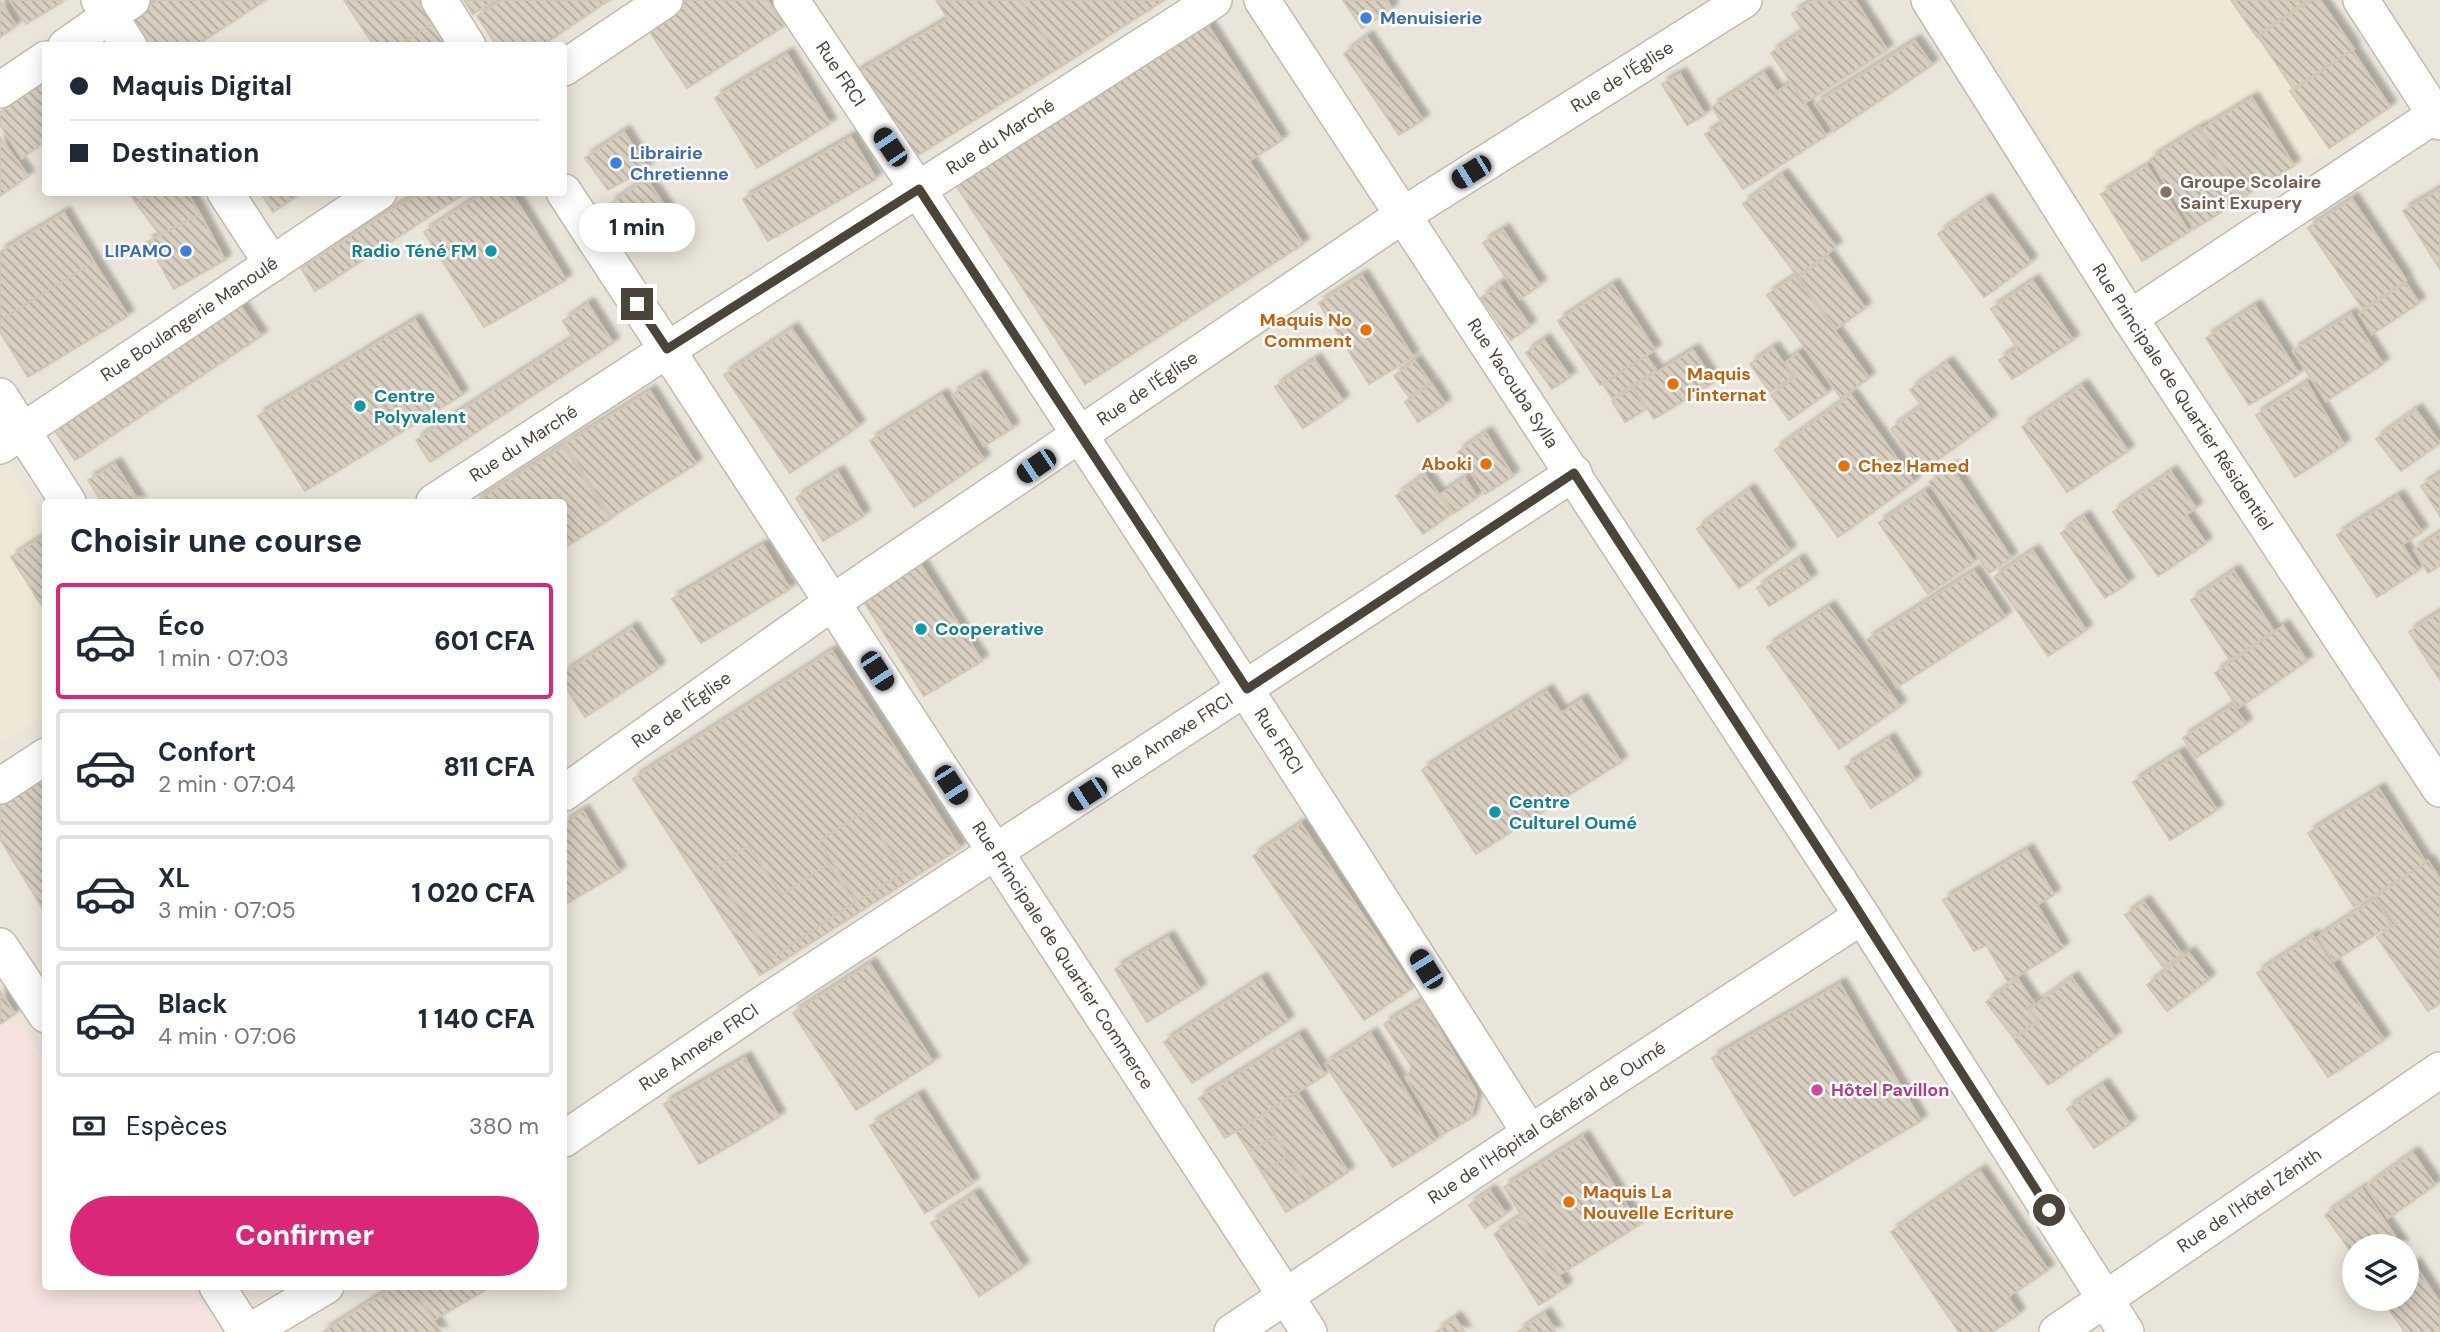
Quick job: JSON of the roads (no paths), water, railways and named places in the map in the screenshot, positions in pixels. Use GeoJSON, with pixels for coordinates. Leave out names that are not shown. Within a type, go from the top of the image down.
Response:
{"type":"FeatureCollection","features":[{"type":"Feature","properties":{"kind":"street"},"geometry":{"type":"LineString","coordinates":[[439,0],[465,42]]}},
{"type":"Feature","properties":{"kind":"street"},"geometry":{"type":"LineString","coordinates":[[567,66],[664,0]]}},
{"type":"Feature","properties":{"kind":"street","name":"Rue FRCI"},"geometry":{"type":"LineString","coordinates":[[792,0],[1247,689],[1530,1133]]}},
{"type":"Feature","properties":{"kind":"street","name":"Rue du Marché"},"geometry":{"type":"LineString","coordinates":[[439,499],[667,349],[1214,0]]}},
{"type":"Feature","properties":{"kind":"street","name":"Rue Yacouba Sylla"},"geometry":{"type":"LineString","coordinates":[[1262,0],[1862,916],[2126,1332]]}},
{"type":"Feature","properties":{"kind":"street","name":"Rue de l'Église"},"geometry":{"type":"LineString","coordinates":[[567,791],[833,602],[1403,215],[1744,0]]}},
{"type":"Feature","properties":{"kind":"street","name":"Rue Principale de Quartier Résidentiel"},"geometry":{"type":"LineString","coordinates":[[1929,0],[2130,318],[2440,789]]}},
{"type":"Feature","properties":{"kind":"street"},"geometry":{"type":"LineString","coordinates":[[2130,318],[2438,119],[2361,0]]}},
{"type":"Feature","properties":{"kind":"street"},"geometry":{"type":"LineString","coordinates":[[71,42],[114,5],[128,42]]}},
{"type":"Feature","properties":{"kind":"street"},"geometry":{"type":"LineString","coordinates":[[0,90],[42,62]]}},
{"type":"Feature","properties":{"kind":"street"},"geometry":{"type":"LineString","coordinates":[[228,196],[272,264]]}},
{"type":"Feature","properties":{"kind":"street","name":"Rue Boulangerie Manoulé"},"geometry":{"type":"LineString","coordinates":[[11,439],[373,196]]}},
{"type":"Feature","properties":{"kind":"street","name":"Rue Principale de Quartier Commerce"},"geometry":{"type":"LineString","coordinates":[[567,196],[1309,1332]]}},
{"type":"Feature","properties":{"kind":"street"},"geometry":{"type":"LineString","coordinates":[[0,396],[11,439],[65,499]]}},
{"type":"Feature","properties":{"kind":"street","name":"Rue Annexe FRCI"},"geometry":{"type":"LineString","coordinates":[[567,1137],[758,1007],[1574,473]]}},
{"type":"Feature","properties":{"kind":"street"},"geometry":{"type":"LineString","coordinates":[[0,786],[42,759]]}},
{"type":"Feature","properties":{"kind":"street","name":"Rue de l'Hôpital Général de Oumé"},"geometry":{"type":"LineString","coordinates":[[1231,1332],[1862,916]]}},
{"type":"Feature","properties":{"kind":"street"},"geometry":{"type":"LineString","coordinates":[[0,946],[42,1009]]}},
{"type":"Feature","properties":{"kind":"street","name":"Rue de l'Hôtel Zénith"},"geometry":{"type":"LineString","coordinates":[[2057,1332],[2440,1070]]}},
{"type":"Feature","properties":{"kind":"street"},"geometry":{"type":"LineString","coordinates":[[221,1290],[248,1332],[319,1290]]}},
{"type":"Feature","properties":{"kind":"place","name":"Menuisierie"},"geometry":{"type":"Point","coordinates":[1366,18]}},
{"type":"Feature","properties":{"kind":"place","name":"Librairie Chretienne"},"geometry":{"type":"Point","coordinates":[616,163]}},
{"type":"Feature","properties":{"kind":"place","name":"Groupe Scolaire Saint Exupery"},"geometry":{"type":"Point","coordinates":[2166,192]}},
{"type":"Feature","properties":{"kind":"place","name":"LIPAMO"},"geometry":{"type":"Point","coordinates":[186,251]}},
{"type":"Feature","properties":{"kind":"place","name":"Radio Téné FM"},"geometry":{"type":"Point","coordinates":[491,251]}},
{"type":"Feature","properties":{"kind":"place","name":"Maquis No Comment"},"geometry":{"type":"Point","coordinates":[1366,330]}},
{"type":"Feature","properties":{"kind":"place","name":"Maquis l'internat"},"geometry":{"type":"Point","coordinates":[1673,384]}},
{"type":"Feature","properties":{"kind":"place","name":"Centre Polyvalent"},"geometry":{"type":"Point","coordinates":[360,406]}},
{"type":"Feature","properties":{"kind":"place","name":"Aboki"},"geometry":{"type":"Point","coordinates":[1486,464]}},
{"type":"Feature","properties":{"kind":"place","name":"Chez Hamed"},"geometry":{"type":"Point","coordinates":[1844,466]}},
{"type":"Feature","properties":{"kind":"place","name":"Cooperative"},"geometry":{"type":"Point","coordinates":[921,629]}},
{"type":"Feature","properties":{"kind":"place","name":"Centre Culturel Oumé"},"geometry":{"type":"Point","coordinates":[1495,812]}},
{"type":"Feature","properties":{"kind":"place","name":"Hôtel Pavillon"},"geometry":{"type":"Point","coordinates":[1817,1090]}},
{"type":"Feature","properties":{"kind":"place","name":"Maquis La Nouvelle Ecriture"},"geometry":{"type":"Point","coordinates":[1569,1202]}}]}
